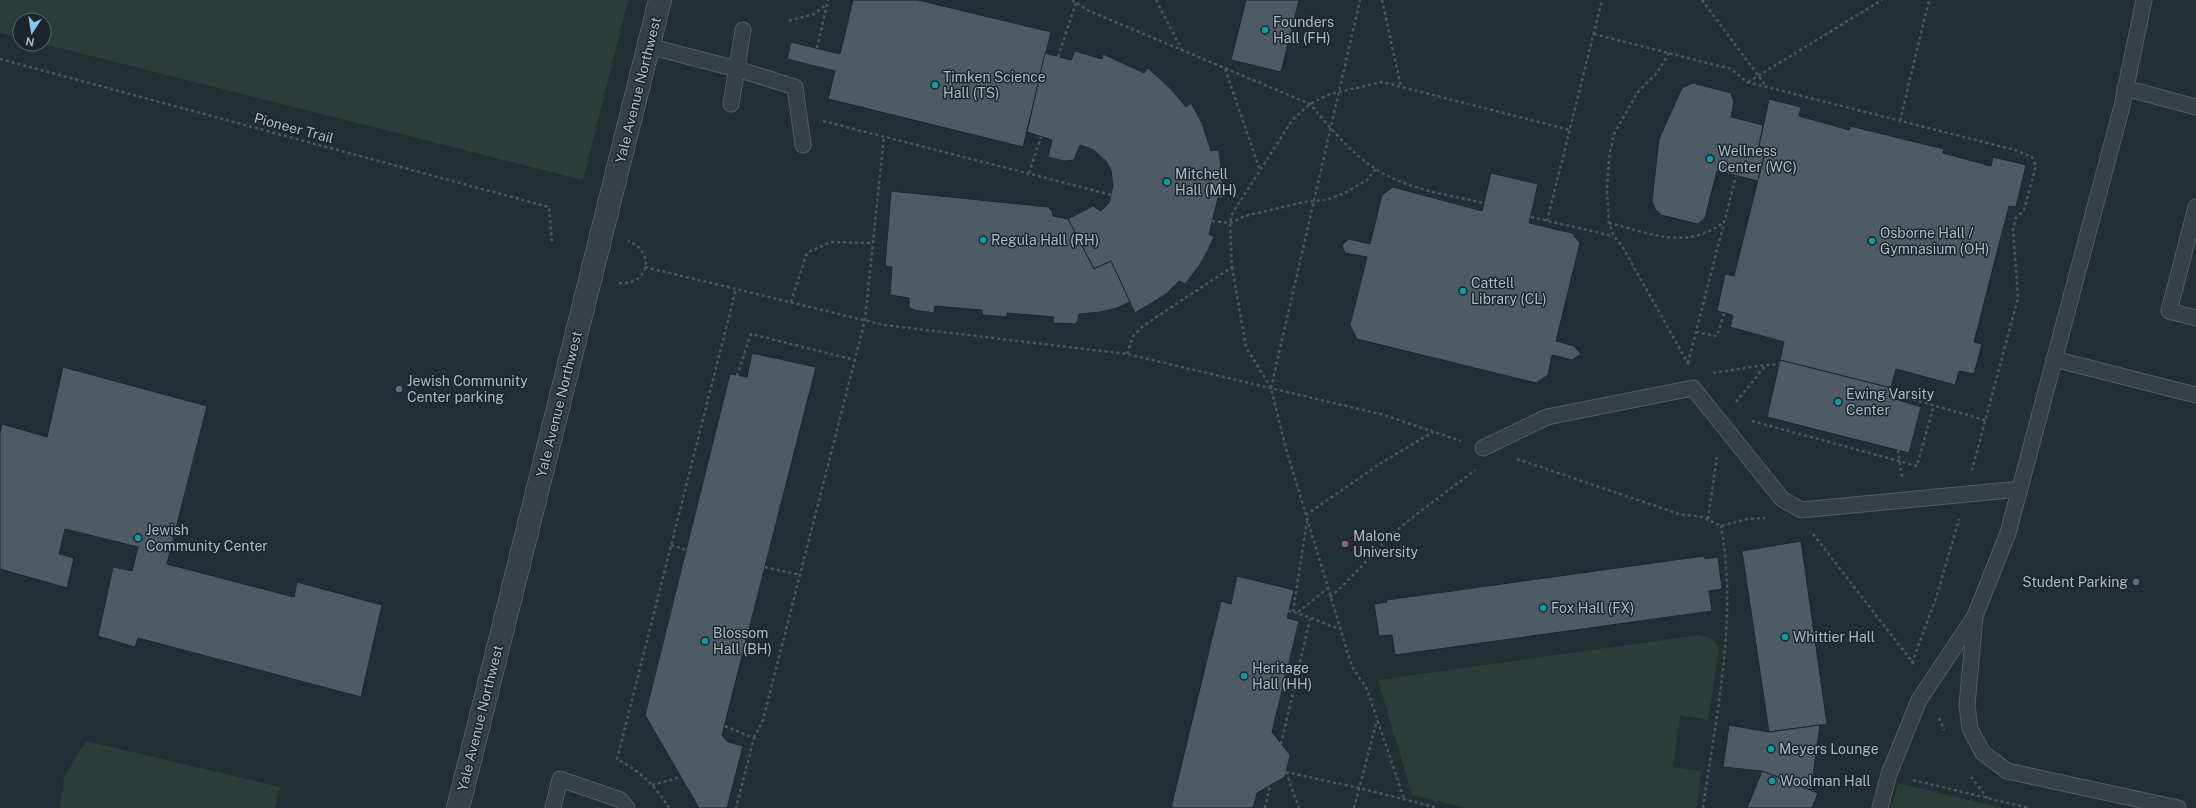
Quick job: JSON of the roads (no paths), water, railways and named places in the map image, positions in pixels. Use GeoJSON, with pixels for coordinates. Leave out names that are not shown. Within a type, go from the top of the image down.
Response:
{"type":"FeatureCollection","features":[{"type":"Feature","properties":{"kind":"street","name":"Yale Avenue Northwest"},"geometry":{"type":"LineString","coordinates":[[458,808],[660,0]]}},
{"type":"Feature","properties":{"kind":"lane"},"geometry":{"type":"LineString","coordinates":[[1880,808],[1889,774],[1919,700],[1975,616],[2008,533],[2125,88],[2144,0]]}},
{"type":"Feature","properties":{"kind":"lane"},"geometry":{"type":"LineString","coordinates":[[731,104],[743,30]]}},
{"type":"Feature","properties":{"kind":"lane"},"geometry":{"type":"LineString","coordinates":[[648,46],[737,68],[795,88],[801,121],[803,144]]}},
{"type":"Feature","properties":{"kind":"lane"},"geometry":{"type":"LineString","coordinates":[[2125,88],[2196,106]]}},
{"type":"Feature","properties":{"kind":"lane"},"geometry":{"type":"LineString","coordinates":[[2196,207],[2169,311],[2196,318]]}},
{"type":"Feature","properties":{"kind":"lane"},"geometry":{"type":"LineString","coordinates":[[2054,359],[2196,395]]}},
{"type":"Feature","properties":{"kind":"lane"},"geometry":{"type":"LineString","coordinates":[[1483,448],[1546,417],[1693,388],[1782,499],[1801,510],[2020,489]]}},
{"type":"Feature","properties":{"kind":"lane"},"geometry":{"type":"LineString","coordinates":[[1975,616],[1968,705],[1970,729],[1983,752],[2007,771],[2178,808]]}},
{"type":"Feature","properties":{"kind":"lane"},"geometry":{"type":"LineString","coordinates":[[553,808],[560,779],[621,800],[627,808]]}},
{"type":"Feature","properties":{"kind":"place","name":"Founders Hall (FH)"},"geometry":{"type":"Point","coordinates":[1265,30]}},
{"type":"Feature","properties":{"kind":"place","name":"Timken Science Hall (TS)"},"geometry":{"type":"Point","coordinates":[935,85]}},
{"type":"Feature","properties":{"kind":"place","name":"Wellness Center (WC)"},"geometry":{"type":"Point","coordinates":[1710,159]}},
{"type":"Feature","properties":{"kind":"place","name":"Mitchell Hall (MH)"},"geometry":{"type":"Point","coordinates":[1167,182]}},
{"type":"Feature","properties":{"kind":"place","name":"Regula Hall (RH)"},"geometry":{"type":"Point","coordinates":[983,240]}},
{"type":"Feature","properties":{"kind":"place","name":"Osborne Hall / Gymnasium (OH)"},"geometry":{"type":"Point","coordinates":[1872,241]}},
{"type":"Feature","properties":{"kind":"place","name":"Cattell Library (CL)"},"geometry":{"type":"Point","coordinates":[1463,291]}},
{"type":"Feature","properties":{"kind":"place","name":"Jewish Community Center parking"},"geometry":{"type":"Point","coordinates":[399,389]}},
{"type":"Feature","properties":{"kind":"place","name":"Ewing Varsity Center"},"geometry":{"type":"Point","coordinates":[1838,402]}},
{"type":"Feature","properties":{"kind":"place","name":"Jewish Community Center"},"geometry":{"type":"Point","coordinates":[138,538]}},
{"type":"Feature","properties":{"kind":"place","name":"Malone University"},"geometry":{"type":"Point","coordinates":[1345,544]}},
{"type":"Feature","properties":{"kind":"place","name":"Student Parking"},"geometry":{"type":"Point","coordinates":[2136,582]}},
{"type":"Feature","properties":{"kind":"place","name":"Fox Hall (FX)"},"geometry":{"type":"Point","coordinates":[1543,608]}},
{"type":"Feature","properties":{"kind":"place","name":"Whittier Hall"},"geometry":{"type":"Point","coordinates":[1785,637]}},
{"type":"Feature","properties":{"kind":"place","name":"Blossom Hall (BH)"},"geometry":{"type":"Point","coordinates":[705,641]}},
{"type":"Feature","properties":{"kind":"place","name":"Heritage Hall (HH)"},"geometry":{"type":"Point","coordinates":[1244,676]}},
{"type":"Feature","properties":{"kind":"place","name":"Meyers Lounge"},"geometry":{"type":"Point","coordinates":[1771,749]}},
{"type":"Feature","properties":{"kind":"place","name":"Woolman Hall"},"geometry":{"type":"Point","coordinates":[1772,781]}}]}
